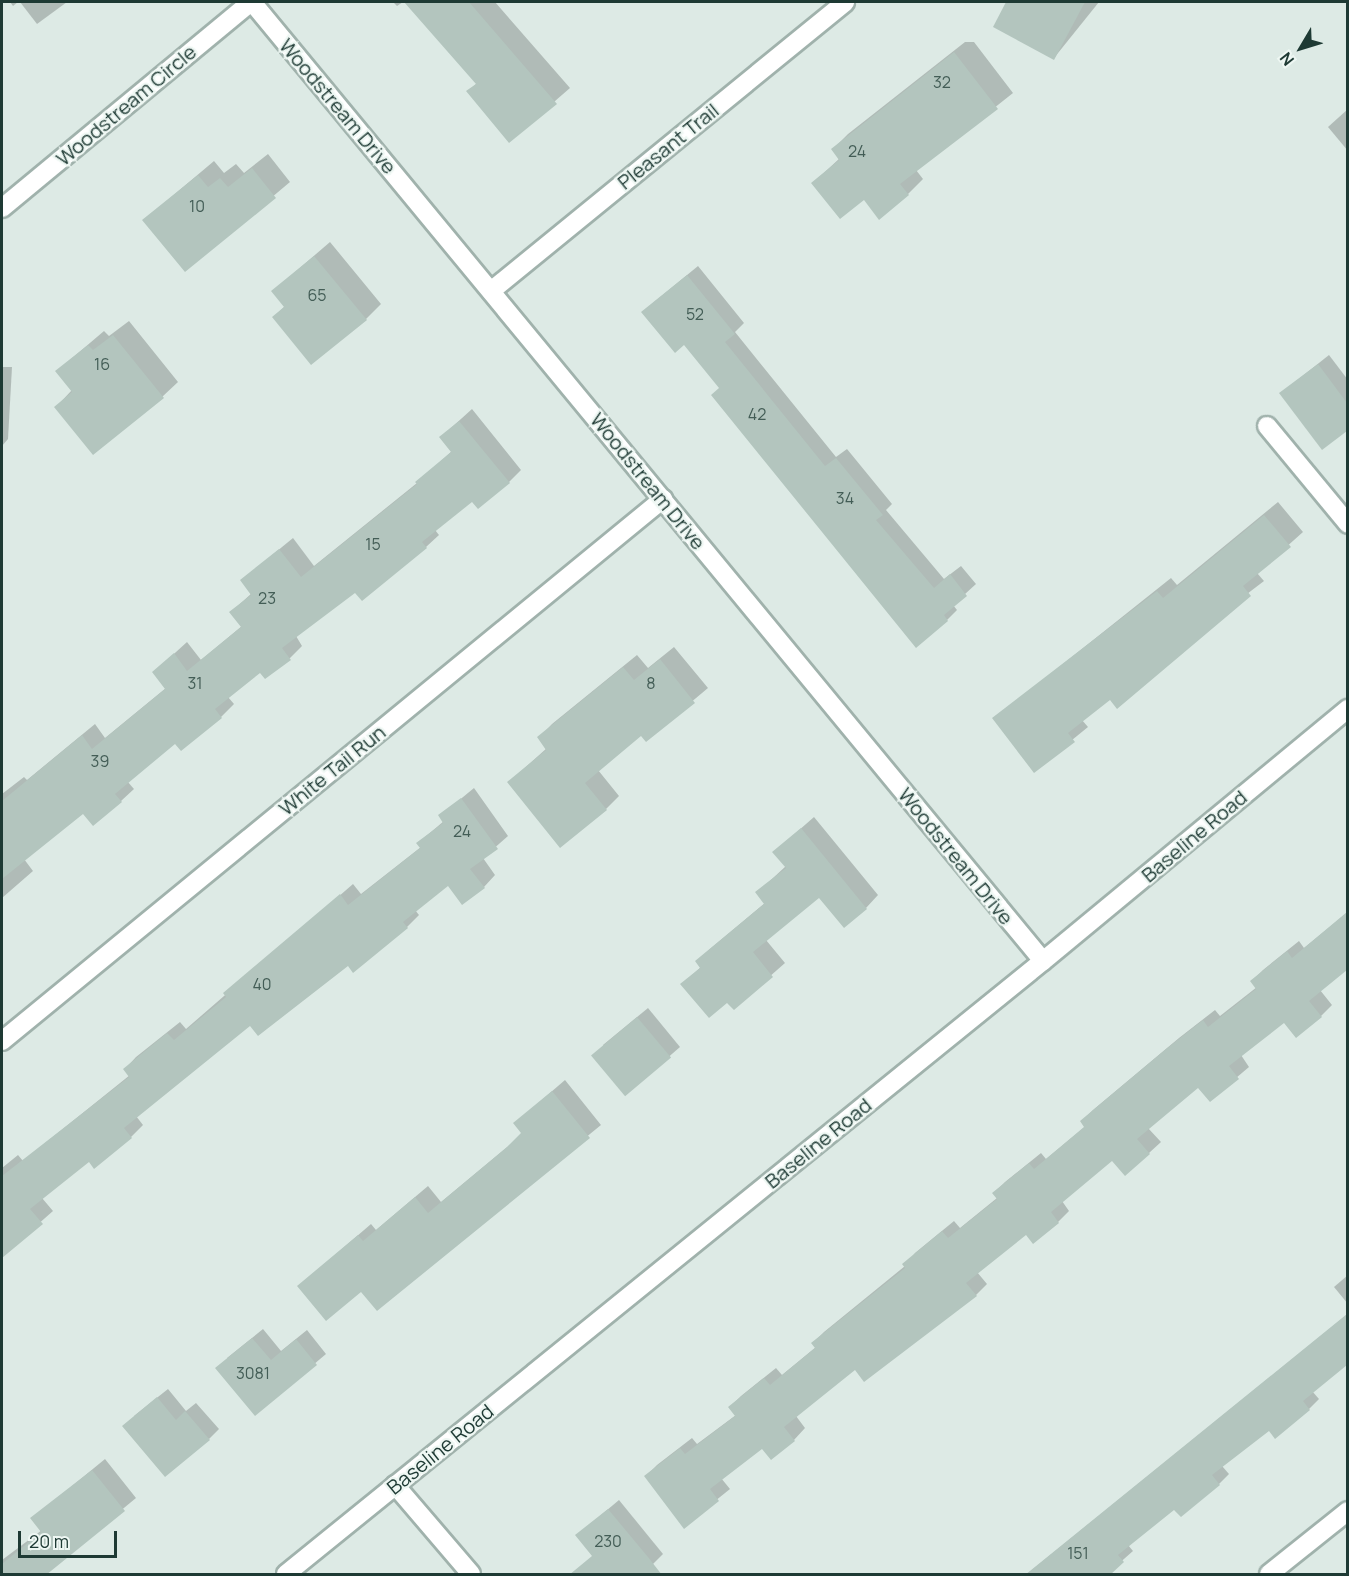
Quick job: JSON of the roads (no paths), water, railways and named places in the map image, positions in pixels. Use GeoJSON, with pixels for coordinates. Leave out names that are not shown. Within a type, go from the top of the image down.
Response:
{"type":"FeatureCollection","features":[{"type":"Feature","properties":{"kind":"street","name":"Woodstream Circle"},"geometry":{"type":"LineString","coordinates":[[2,208],[252,2]]}},
{"type":"Feature","properties":{"kind":"street","name":"Woodstream Drive"},"geometry":{"type":"LineString","coordinates":[[252,2],[1043,961]]}},
{"type":"Feature","properties":{"kind":"street","name":"Pleasant Trail"},"geometry":{"type":"LineString","coordinates":[[492,291],[844,2]]}},
{"type":"Feature","properties":{"kind":"street"},"geometry":{"type":"LineString","coordinates":[[1267,426],[1347,524]]}},
{"type":"Feature","properties":{"kind":"street","name":"White Tail Run"},"geometry":{"type":"LineString","coordinates":[[2,1041],[663,499]]}},
{"type":"Feature","properties":{"kind":"street","name":"Baseline Road"},"geometry":{"type":"LineString","coordinates":[[286,1575],[1043,961],[1347,709]]}},
{"type":"Feature","properties":{"kind":"street"},"geometry":{"type":"LineString","coordinates":[[395,1485],[471,1575]]}},
{"type":"Feature","properties":{"kind":"street"},"geometry":{"type":"LineString","coordinates":[[1269,1575],[1347,1511]]}}]}
